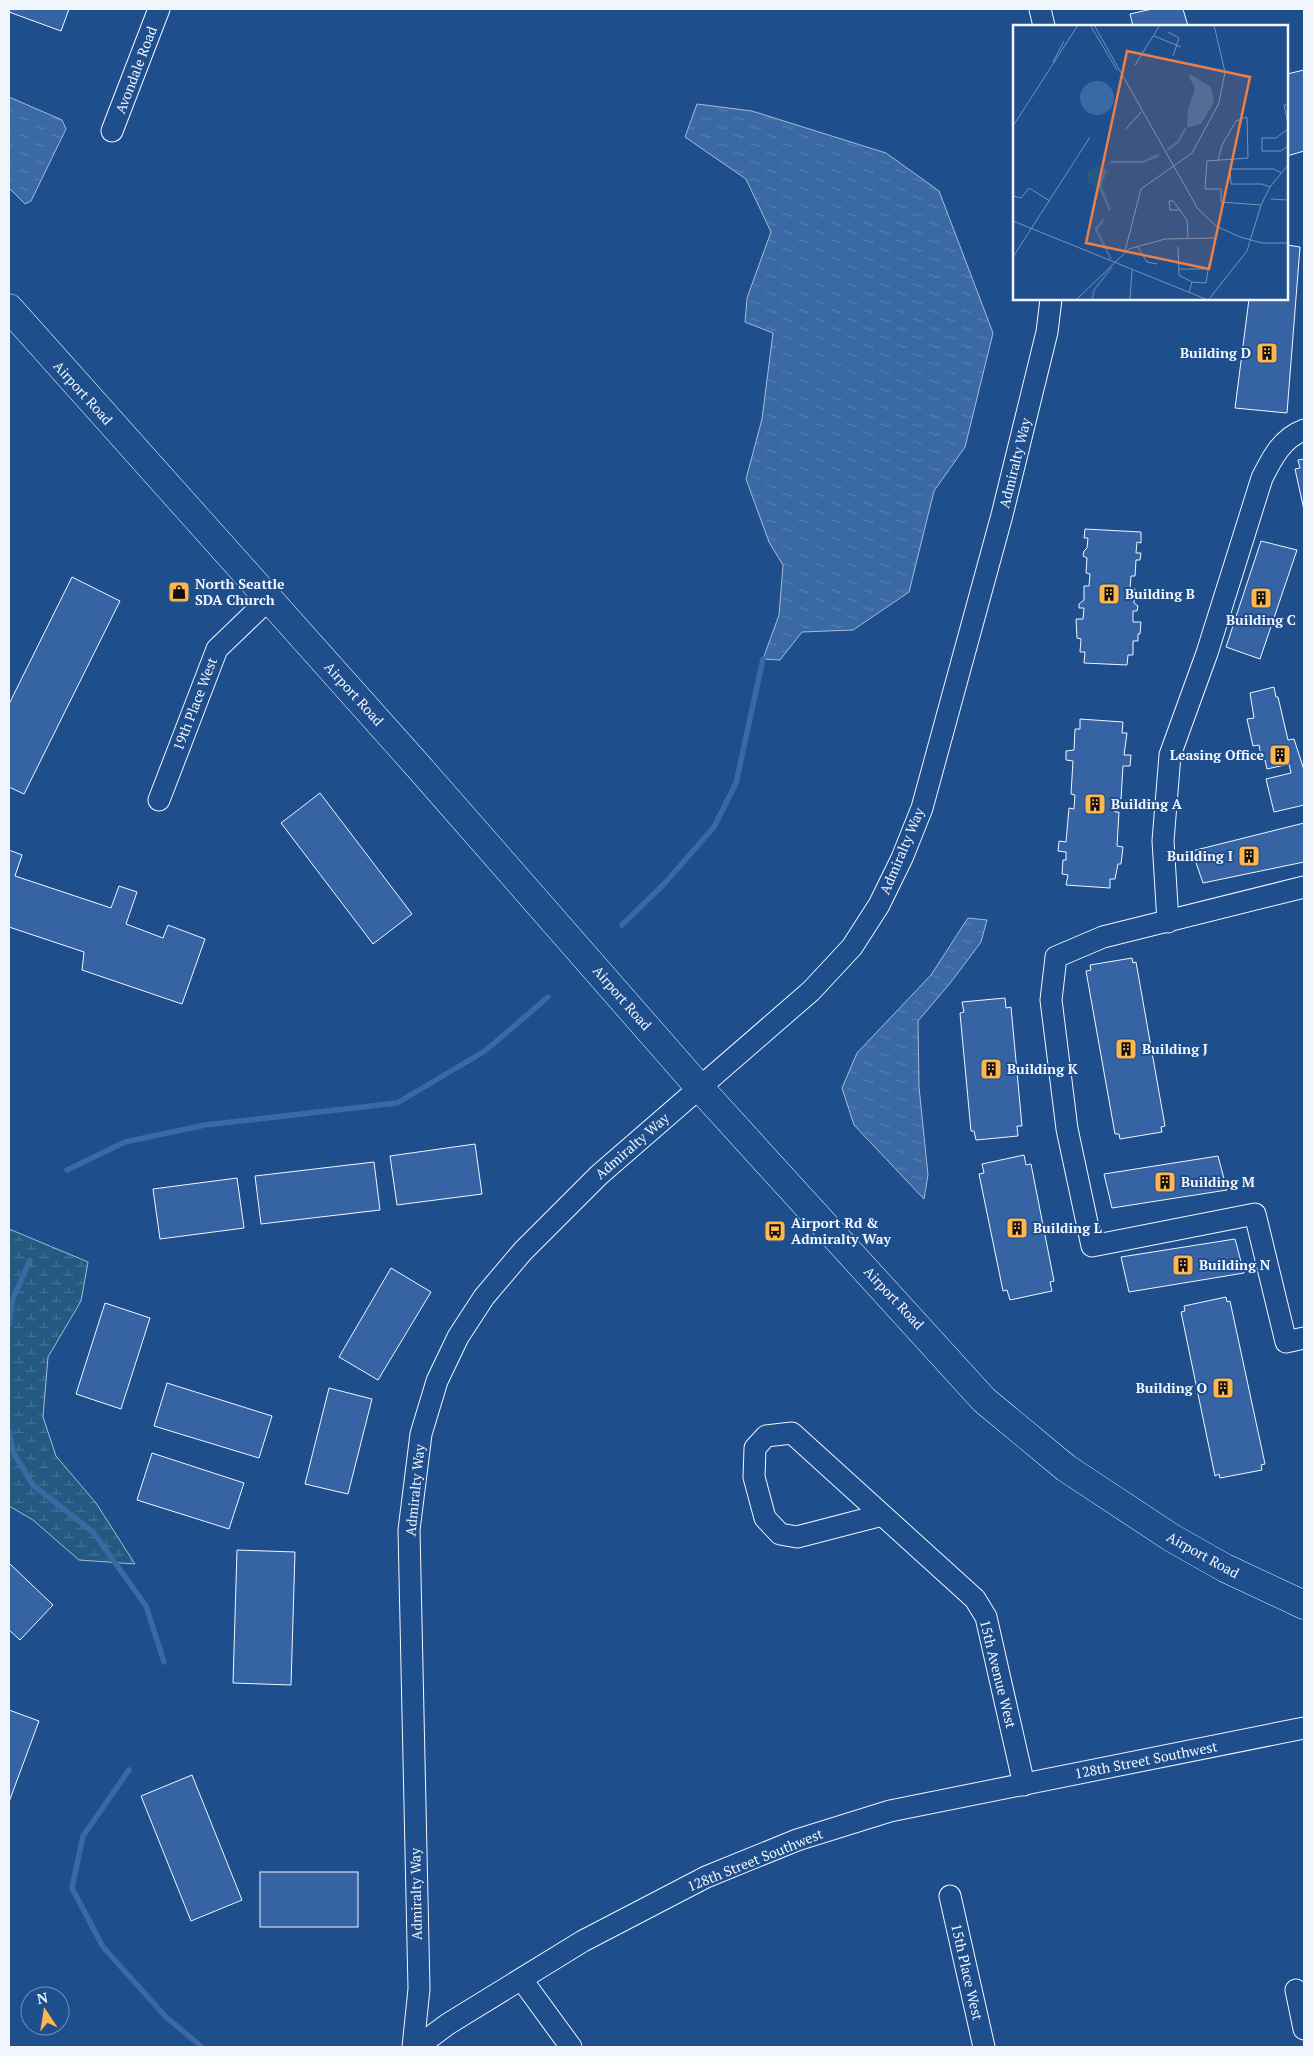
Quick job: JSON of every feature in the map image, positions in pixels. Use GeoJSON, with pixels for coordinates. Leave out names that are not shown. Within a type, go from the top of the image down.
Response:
{"type":"FeatureCollection","features":[{"type":"Feature","properties":{"kind":"main road","name":"Airport Road"},"geometry":{"type":"LineString","coordinates":[[9,308],[56,363],[269,599],[699,1087],[984,1400],[1066,1468],[1172,1538],[1225,1568],[1304,1605]]}},
{"type":"Feature","properties":{"kind":"street","name":"Avondale Road"},"geometry":{"type":"LineString","coordinates":[[112,131],[159,9]]}},
{"type":"Feature","properties":{"kind":"street"},"geometry":{"type":"LineString","coordinates":[[1040,9],[1044,25]]}},
{"type":"Feature","properties":{"kind":"street","name":"Admiralty Way"},"geometry":{"type":"LineString","coordinates":[[413,2047],[419,1989],[409,1530],[421,1434],[437,1381],[458,1337],[484,1296],[523,1251],[599,1175],[811,991],[852,947],[887,890],[922,808],[1004,505],[1046,332],[1051,300]]}},
{"type":"Feature","properties":{"kind":"street"},"geometry":{"type":"LineString","coordinates":[[1168,922],[1163,841],[1170,755],[1207,653],[1262,478],[1275,452],[1294,434],[1304,430]]}},
{"type":"Feature","properties":{"kind":"street","name":"19th Place West"},"geometry":{"type":"LineString","coordinates":[[159,800],[216,649],[269,599]]}},
{"type":"Feature","properties":{"kind":"street"},"geometry":{"type":"LineString","coordinates":[[1304,887],[1103,937],[1056,956],[1051,1000],[1067,1129],[1092,1246],[1254,1214],[1286,1342],[1304,1338]]}},
{"type":"Feature","properties":{"kind":"street","name":"15th Avenue West"},"geometry":{"type":"LineString","coordinates":[[882,1515],[796,1537],[780,1534],[765,1518],[754,1477],[754,1448],[766,1436],[792,1433],[975,1599],[986,1617],[1024,1784]]}},
{"type":"Feature","properties":{"kind":"street","name":"128th Street Southwest"},"geometry":{"type":"LineString","coordinates":[[417,2047],[448,2024],[583,1941],[706,1878],[797,1840],[890,1812],[1304,1728]]}},
{"type":"Feature","properties":{"kind":"street","name":"15th Place West"},"geometry":{"type":"LineString","coordinates":[[950,1896],[984,2047]]}},
{"type":"Feature","properties":{"kind":"street"},"geometry":{"type":"LineString","coordinates":[[522,1980],[571,2047]]}},
{"type":"Feature","properties":{"kind":"street"},"geometry":{"type":"LineString","coordinates":[[1296,1990],[1304,2030]]}},
{"type":"Feature","properties":{"kind":"green space"},"geometry":{"type":"Polygon","coordinates":[[[9,1229],[88,1262],[81,1301],[48,1357],[43,1417],[56,1456],[96,1503],[135,1564],[79,1560],[33,1520],[9,1506],[9,1229]]]}},
{"type":"Feature","properties":{"kind":"water"},"geometry":{"type":"Polygon","coordinates":[[[9,97],[62,120],[66,129],[31,201],[25,204],[9,188],[9,97]]]}},
{"type":"Feature","properties":{"kind":"water"},"geometry":{"type":"Polygon","coordinates":[[[697,104],[752,111],[886,153],[939,191],[993,333],[965,447],[934,491],[909,592],[853,630],[802,632],[780,660],[763,659],[779,615],[783,565],[769,542],[746,479],[762,419],[773,333],[745,322],[747,298],[771,232],[746,179],[685,137],[697,104]]]}},
{"type":"Feature","properties":{"kind":"water"},"geometry":{"type":"Polygon","coordinates":[[[968,918],[987,920],[981,942],[918,1021],[919,1087],[928,1175],[924,1199],[854,1125],[842,1088],[857,1053],[931,975],[968,918]]]}},
{"type":"Feature","properties":{"kind":"building"},"geometry":{"type":"Polygon","coordinates":[[[9,9],[69,9],[61,31],[9,12],[9,9]]]}},
{"type":"Feature","properties":{"kind":"building"},"geometry":{"type":"Polygon","coordinates":[[[1152,9],[1183,9],[1188,25],[1133,25],[1130,14],[1152,9]]]}},
{"type":"Feature","properties":{"kind":"building"},"geometry":{"type":"Polygon","coordinates":[[[1304,70],[1304,151],[1288,156],[1288,74],[1304,70]]]}},
{"type":"Feature","properties":{"kind":"building","name":"Building D"},"geometry":{"type":"Polygon","coordinates":[[[1288,245],[1300,247],[1287,413],[1235,408],[1249,300],[1288,300],[1288,245]]]}},
{"type":"Feature","properties":{"kind":"building"},"geometry":{"type":"Polygon","coordinates":[[[1304,459],[1304,510],[1295,469],[1300,468],[1298,460],[1304,459]]]}},
{"type":"Feature","properties":{"kind":"building","name":"Building B"},"geometry":{"type":"Polygon","coordinates":[[[1085,529],[1141,532],[1141,543],[1137,542],[1136,553],[1141,553],[1140,560],[1136,560],[1135,576],[1131,576],[1130,589],[1135,589],[1134,603],[1138,606],[1137,611],[1133,611],[1133,622],[1141,622],[1140,634],[1138,634],[1138,641],[1133,641],[1133,655],[1128,655],[1127,665],[1084,663],[1085,652],[1080,652],[1081,639],[1077,638],[1076,619],[1083,619],[1084,608],[1079,608],[1079,604],[1084,600],[1084,586],[1089,586],[1090,574],[1086,573],[1087,558],[1083,556],[1087,548],[1088,538],[1084,538],[1085,529]]]}},
{"type":"Feature","properties":{"kind":"building","name":"Building C"},"geometry":{"type":"Polygon","coordinates":[[[1261,541],[1297,550],[1260,659],[1226,647],[1261,541]]]}},
{"type":"Feature","properties":{"kind":"building"},"geometry":{"type":"Polygon","coordinates":[[[72,577],[120,601],[24,794],[9,787],[9,704],[72,577]]]}},
{"type":"Feature","properties":{"kind":"building","name":"Leasing Office"},"geometry":{"type":"Polygon","coordinates":[[[1274,687],[1288,740],[1294,739],[1304,770],[1304,805],[1274,812],[1266,779],[1291,773],[1289,764],[1267,769],[1265,760],[1262,761],[1259,745],[1253,746],[1247,719],[1254,718],[1250,693],[1274,687]]]}},
{"type":"Feature","properties":{"kind":"building","name":"Building A"},"geometry":{"type":"Polygon","coordinates":[[[1080,719],[1123,722],[1122,733],[1127,733],[1124,755],[1131,755],[1130,766],[1123,766],[1121,799],[1116,798],[1115,812],[1119,812],[1117,846],[1123,847],[1121,864],[1118,864],[1115,879],[1110,879],[1110,888],[1066,885],[1068,875],[1062,874],[1063,860],[1066,860],[1066,852],[1058,851],[1059,841],[1066,842],[1069,808],[1074,809],[1075,795],[1071,794],[1073,761],[1066,760],[1066,751],[1074,750],[1075,729],[1080,729],[1080,719]]]}},
{"type":"Feature","properties":{"kind":"building"},"geometry":{"type":"Polygon","coordinates":[[[320,793],[412,914],[373,944],[281,823],[320,793]]]}},
{"type":"Feature","properties":{"kind":"building","name":"Building I"},"geometry":{"type":"Polygon","coordinates":[[[1304,823],[1304,862],[1203,883],[1192,851],[1304,823]]]}},
{"type":"Feature","properties":{"kind":"building"},"geometry":{"type":"Polygon","coordinates":[[[9,850],[22,855],[15,876],[111,908],[119,886],[137,892],[126,924],[163,938],[168,925],[205,939],[182,1004],[82,970],[84,952],[9,927],[9,850]]]}},
{"type":"Feature","properties":{"kind":"building","name":"Building J"},"geometry":{"type":"Polygon","coordinates":[[[1132,958],[1133,963],[1136,962],[1165,1126],[1161,1127],[1162,1132],[1120,1139],[1119,1134],[1115,1134],[1086,971],[1091,970],[1090,965],[1132,958]]]}},
{"type":"Feature","properties":{"kind":"building","name":"Building K"},"geometry":{"type":"Polygon","coordinates":[[[1005,998],[1006,1008],[1011,1007],[1022,1126],[1017,1126],[1018,1136],[976,1140],[974,1131],[971,1131],[960,1013],[964,1012],[962,1002],[1005,998]]]}},
{"type":"Feature","properties":{"kind":"building"},"geometry":{"type":"Polygon","coordinates":[[[475,1144],[482,1194],[397,1205],[390,1156],[475,1144]]]}},
{"type":"Feature","properties":{"kind":"building","name":"Building L"},"geometry":{"type":"Polygon","coordinates":[[[1024,1155],[1026,1165],[1031,1164],[1054,1281],[1050,1282],[1052,1291],[1010,1300],[1007,1290],[1003,1291],[979,1174],[984,1173],[982,1164],[1024,1155]]]}},
{"type":"Feature","properties":{"kind":"building","name":"Building M"},"geometry":{"type":"Polygon","coordinates":[[[1218,1156],[1227,1190],[1112,1208],[1104,1174],[1218,1156]]]}},
{"type":"Feature","properties":{"kind":"building"},"geometry":{"type":"Polygon","coordinates":[[[374,1162],[380,1210],[261,1224],[255,1176],[374,1162]]]}},
{"type":"Feature","properties":{"kind":"building"},"geometry":{"type":"Polygon","coordinates":[[[237,1178],[244,1228],[160,1239],[153,1189],[237,1178]]]}},
{"type":"Feature","properties":{"kind":"building","name":"Building N"},"geometry":{"type":"Polygon","coordinates":[[[1235,1239],[1244,1273],[1129,1292],[1121,1257],[1235,1239]]]}},
{"type":"Feature","properties":{"kind":"building"},"geometry":{"type":"Polygon","coordinates":[[[391,1268],[431,1292],[378,1380],[339,1357],[391,1268]]]}},
{"type":"Feature","properties":{"kind":"building","name":"Building O"},"geometry":{"type":"Polygon","coordinates":[[[1226,1297],[1227,1302],[1230,1301],[1265,1464],[1261,1465],[1262,1470],[1220,1478],[1219,1474],[1215,1476],[1181,1312],[1185,1311],[1184,1306],[1226,1297]]]}},
{"type":"Feature","properties":{"kind":"building"},"geometry":{"type":"Polygon","coordinates":[[[105,1303],[150,1318],[121,1409],[76,1394],[105,1303]]]}},
{"type":"Feature","properties":{"kind":"building"},"geometry":{"type":"Polygon","coordinates":[[[167,1383],[272,1416],[259,1458],[154,1426],[167,1383]]]}},
{"type":"Feature","properties":{"kind":"building"},"geometry":{"type":"Polygon","coordinates":[[[329,1388],[372,1399],[348,1494],[305,1484],[329,1388]]]}},
{"type":"Feature","properties":{"kind":"building"},"geometry":{"type":"Polygon","coordinates":[[[152,1453],[244,1483],[229,1529],[137,1500],[152,1453]]]}},
{"type":"Feature","properties":{"kind":"building"},"geometry":{"type":"Polygon","coordinates":[[[237,1550],[295,1552],[291,1685],[233,1683],[237,1550]]]}},
{"type":"Feature","properties":{"kind":"building"},"geometry":{"type":"Polygon","coordinates":[[[9,1563],[53,1605],[20,1640],[9,1630],[9,1563]]]}},
{"type":"Feature","properties":{"kind":"building"},"geometry":{"type":"Polygon","coordinates":[[[9,1710],[39,1721],[9,1802],[9,1710]]]}},
{"type":"Feature","properties":{"kind":"building"},"geometry":{"type":"Polygon","coordinates":[[[192,1775],[242,1900],[191,1921],[141,1796],[192,1775]]]}},
{"type":"Feature","properties":{"kind":"building"},"geometry":{"type":"Polygon","coordinates":[[[260,1872],[358,1872],[358,1927],[260,1927],[260,1872]]]}},
{"type":"Feature","properties":{"kind":"waterway"},"geometry":{"type":"LineString","coordinates":[[622,925],[664,884],[714,827],[736,783],[763,659]]}},
{"type":"Feature","properties":{"kind":"waterway"},"geometry":{"type":"LineString","coordinates":[[67,1170],[125,1142],[205,1125],[397,1103],[485,1051],[548,997]]}},
{"type":"Feature","properties":{"kind":"waterway"},"geometry":{"type":"LineString","coordinates":[[9,1324],[12,1301],[30,1260]]}},
{"type":"Feature","properties":{"kind":"waterway"},"geometry":{"type":"LineString","coordinates":[[9,1431],[13,1452],[33,1485],[93,1532],[146,1606],[164,1662]]}},
{"type":"Feature","properties":{"kind":"waterway"},"geometry":{"type":"LineString","coordinates":[[129,1770],[83,1836],[72,1888],[103,1947],[166,2017],[202,2047]]}},
{"type":"Feature","properties":{"kind":"place","name":"Building D"},"geometry":{"type":"Point","coordinates":[1267,353]}},
{"type":"Feature","properties":{"kind":"place","name":"North Seattle SDA Church"},"geometry":{"type":"Point","coordinates":[179,592]}},
{"type":"Feature","properties":{"kind":"place","name":"Building B"},"geometry":{"type":"Point","coordinates":[1109,594]}},
{"type":"Feature","properties":{"kind":"place","name":"Building C"},"geometry":{"type":"Point","coordinates":[1261,598]}},
{"type":"Feature","properties":{"kind":"place","name":"Leasing Office"},"geometry":{"type":"Point","coordinates":[1280,755]}},
{"type":"Feature","properties":{"kind":"place","name":"Building A"},"geometry":{"type":"Point","coordinates":[1095,804]}},
{"type":"Feature","properties":{"kind":"place","name":"Building I"},"geometry":{"type":"Point","coordinates":[1249,856]}},
{"type":"Feature","properties":{"kind":"place","name":"Building J"},"geometry":{"type":"Point","coordinates":[1126,1049]}},
{"type":"Feature","properties":{"kind":"place","name":"Building K"},"geometry":{"type":"Point","coordinates":[991,1069]}},
{"type":"Feature","properties":{"kind":"place","name":"Building M"},"geometry":{"type":"Point","coordinates":[1165,1182]}},
{"type":"Feature","properties":{"kind":"place","name":"Building L"},"geometry":{"type":"Point","coordinates":[1017,1228]}},
{"type":"Feature","properties":{"kind":"place","name":"Airport Rd & Admiralty Way"},"geometry":{"type":"Point","coordinates":[775,1231]}},
{"type":"Feature","properties":{"kind":"place","name":"Building N"},"geometry":{"type":"Point","coordinates":[1183,1265]}},
{"type":"Feature","properties":{"kind":"place","name":"Building O"},"geometry":{"type":"Point","coordinates":[1223,1388]}}]}
